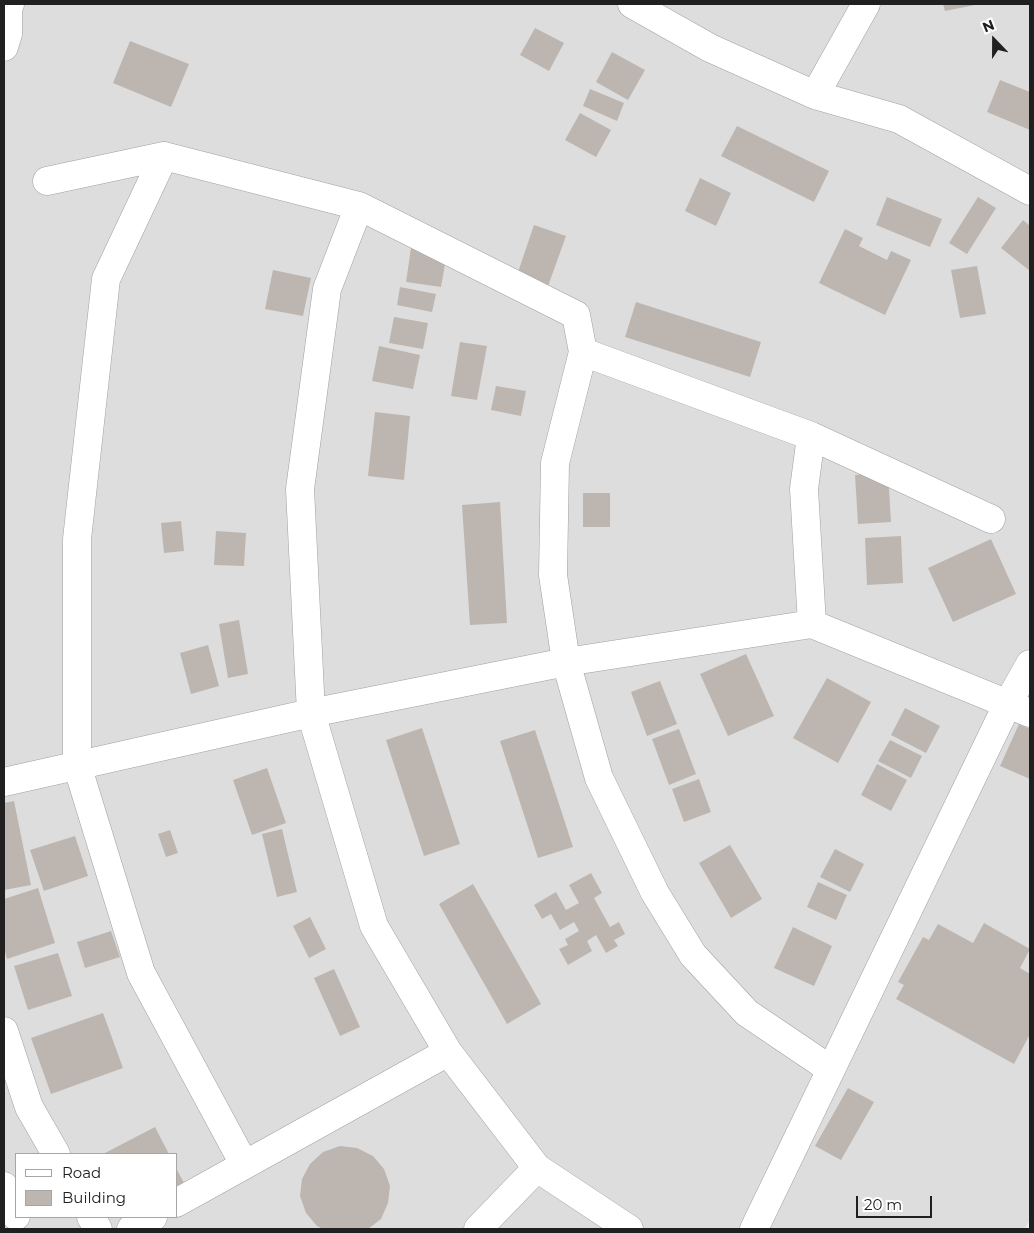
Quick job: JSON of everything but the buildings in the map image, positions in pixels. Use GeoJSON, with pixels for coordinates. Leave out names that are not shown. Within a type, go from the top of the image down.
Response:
{"type":"FeatureCollection","features":[{"type":"Feature","properties":{"kind":"street"},"geometry":{"type":"LineString","coordinates":[[632,4],[710,48],[815,95],[899,119],[1018,175],[1030,191]]}},
{"type":"Feature","properties":{"kind":"street"},"geometry":{"type":"LineString","coordinates":[[815,95],[866,4]]}},
{"type":"Feature","properties":{"kind":"street"},"geometry":{"type":"LineString","coordinates":[[4,47],[8,34],[7,7]]}},
{"type":"Feature","properties":{"kind":"street"},"geometry":{"type":"LineString","coordinates":[[164,156],[106,279],[77,539],[77,765],[141,973],[244,1164]]}},
{"type":"Feature","properties":{"kind":"street"},"geometry":{"type":"LineString","coordinates":[[47,181],[164,156],[359,206],[576,315],[583,352],[555,463],[553,575],[566,662],[599,778],[655,893],[693,955],[747,1013],[830,1069]]}},
{"type":"Feature","properties":{"kind":"street"},"geometry":{"type":"LineString","coordinates":[[359,206],[327,289],[300,489],[311,713],[374,926],[448,1052],[537,1168],[629,1229]]}},
{"type":"Feature","properties":{"kind":"street"},"geometry":{"type":"LineString","coordinates":[[583,352],[811,436],[991,520]]}},
{"type":"Feature","properties":{"kind":"street"},"geometry":{"type":"LineString","coordinates":[[811,436],[804,489],[812,624]]}},
{"type":"Feature","properties":{"kind":"street"},"geometry":{"type":"LineString","coordinates":[[4,782],[311,713],[566,662],[812,624],[1019,708]]}},
{"type":"Feature","properties":{"kind":"street"},"geometry":{"type":"LineString","coordinates":[[754,1229],[830,1069],[1019,708],[1030,664]]}},
{"type":"Feature","properties":{"kind":"street"},"geometry":{"type":"LineString","coordinates":[[4,1031],[29,1107],[55,1153]]}},
{"type":"Feature","properties":{"kind":"street"},"geometry":{"type":"LineString","coordinates":[[178,1202],[448,1052]]}},
{"type":"Feature","properties":{"kind":"street"},"geometry":{"type":"LineString","coordinates":[[478,1229],[537,1168]]}},
{"type":"Feature","properties":{"kind":"street"},"geometry":{"type":"LineString","coordinates":[[4,1186],[15,1214]]}},
{"type":"Feature","properties":{"kind":"street"},"geometry":{"type":"LineString","coordinates":[[92,1218],[98,1229]]}},
{"type":"Feature","properties":{"kind":"street"},"geometry":{"type":"LineString","coordinates":[[131,1229],[151,1218]]}},
{"type":"Feature","properties":{"kind":"shaded area"},"geometry":{"type":"Polygon","coordinates":[[[4,4],[1030,4],[1030,1219],[1025,1229],[4,1229],[4,4]]]}}]}
